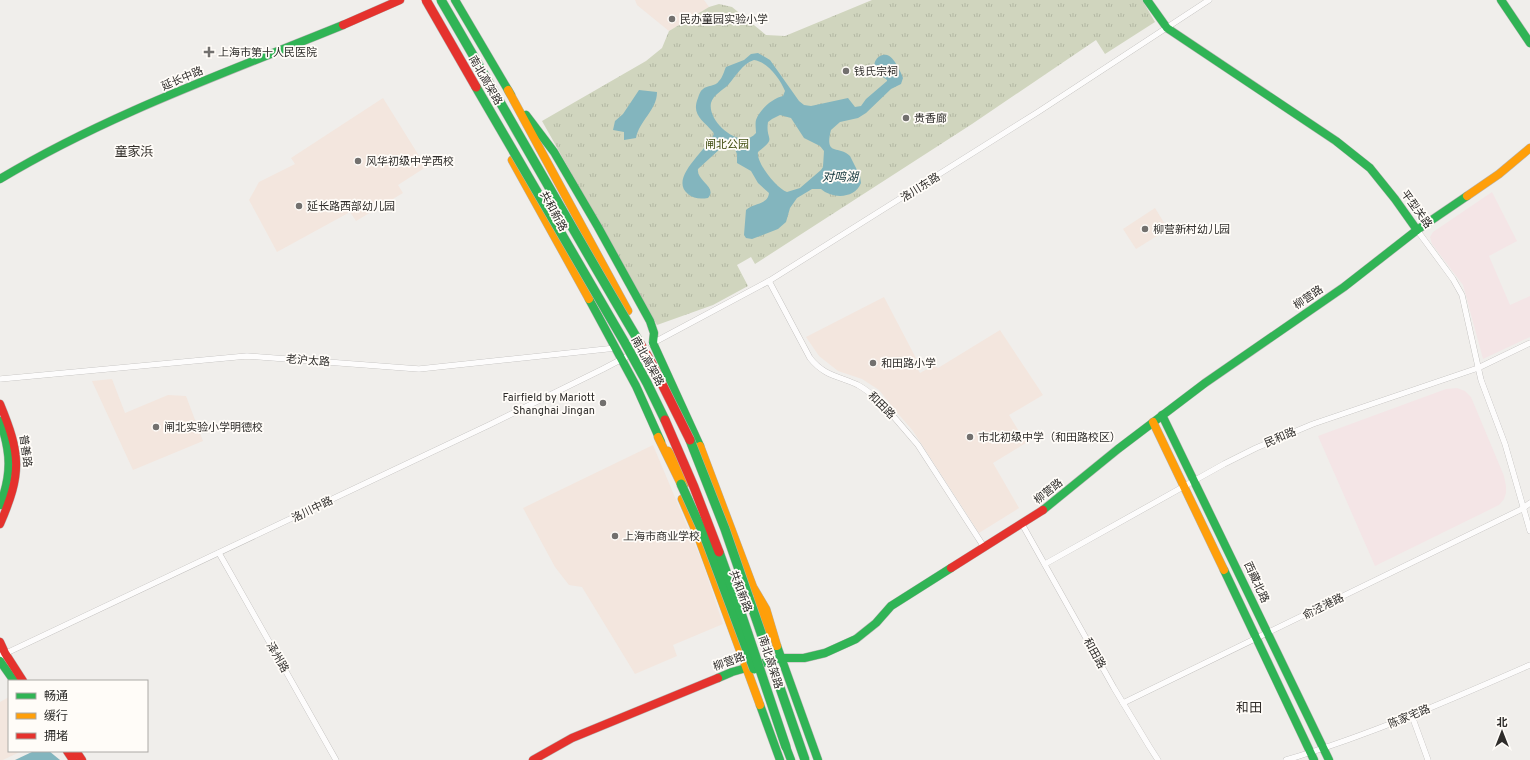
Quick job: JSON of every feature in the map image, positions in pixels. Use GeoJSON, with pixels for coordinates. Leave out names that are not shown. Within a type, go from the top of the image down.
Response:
{"type":"FeatureCollection","features":[{"type":"Feature","properties":{"kind":"main road","name":"延长中路"},"geometry":{"type":"LineString","coordinates":[[0,179],[78,138],[142,107],[377,11],[400,0]]}},
{"type":"Feature","properties":{"kind":"main road","name":"共和新路"},"geometry":{"type":"LineString","coordinates":[[421,0],[622,359],[636,386],[658,437],[678,463],[751,666],[780,760]]}},
{"type":"Feature","properties":{"kind":"main road","name":"南北高架路"},"geometry":{"type":"LineString","coordinates":[[426,0],[615,326],[655,400],[674,441],[712,534],[748,630],[789,760]]}},
{"type":"Feature","properties":{"kind":"main road","name":"南北高架路"},"geometry":{"type":"LineString","coordinates":[[441,0],[501,102],[578,240],[652,364],[685,428],[720,514],[805,760]]}},
{"type":"Feature","properties":{"kind":"main road","name":"共和新路"},"geometry":{"type":"LineString","coordinates":[[455,0],[508,90],[554,152],[598,227],[650,321],[654,333],[653,343],[704,454],[753,587],[778,659],[810,760]]}},
{"type":"Feature","properties":{"kind":"main road","name":"平型关路"},"geometry":{"type":"LineString","coordinates":[[1147,0],[1167,28],[1336,141],[1370,168],[1395,198],[1417,230]]}},
{"type":"Feature","properties":{"kind":"main road"},"geometry":{"type":"LineString","coordinates":[[1501,0],[1530,43]]}},
{"type":"Feature","properties":{"kind":"main road","name":"共和新路"},"geometry":{"type":"LineString","coordinates":[[508,90],[535,155],[644,340],[653,343]]}},
{"type":"Feature","properties":{"kind":"main road"},"geometry":{"type":"LineString","coordinates":[[508,90],[628,311],[652,364]]}},
{"type":"Feature","properties":{"kind":"main road","name":"柳营路"},"geometry":{"type":"LineString","coordinates":[[533,760],[572,738],[751,666],[778,659],[804,658],[825,653],[856,639],[876,622],[891,606],[905,596],[1055,502],[1106,458],[1206,382],[1344,287],[1417,230],[1499,174],[1530,148]]}},
{"type":"Feature","properties":{"kind":"main road","name":"普善路"},"geometry":{"type":"LineString","coordinates":[[0,404],[10,425],[15,442],[18,475],[14,491],[0,524]]}},
{"type":"Feature","properties":{"kind":"main road","name":"西藏北路"},"geometry":{"type":"LineString","coordinates":[[1162,415],[1329,760]]}},
{"type":"Feature","properties":{"kind":"main road","name":"普善路"},"geometry":{"type":"LineString","coordinates":[[0,421],[10,458],[10,474],[0,505]]}},
{"type":"Feature","properties":{"kind":"main road"},"geometry":{"type":"LineString","coordinates":[[1153,422],[1312,756]]}},
{"type":"Feature","properties":{"kind":"main road"},"geometry":{"type":"LineString","coordinates":[[658,437],[682,484],[704,536],[748,656],[774,710]]}},
{"type":"Feature","properties":{"kind":"main road"},"geometry":{"type":"LineString","coordinates":[[0,642],[2,657],[14,680]]}},
{"type":"Feature","properties":{"kind":"main road"},"geometry":{"type":"LineString","coordinates":[[2,657],[22,680]]}},
{"type":"Feature","properties":{"kind":"main road","name":"共和新路"},"geometry":{"type":"LineString","coordinates":[[778,659],[818,760]]}},
{"type":"Feature","properties":{"kind":"main road","name":"共和新路"},"geometry":{"type":"LineString","coordinates":[[751,666],[789,760]]}},
{"type":"Feature","properties":{"kind":"street","name":"洛川东路"},"geometry":{"type":"LineString","coordinates":[[622,359],[769,281],[1032,116],[1209,0]]}},
{"type":"Feature","properties":{"kind":"street","name":"平型关路"},"geometry":{"type":"LineString","coordinates":[[1417,230],[1454,279],[1462,295],[1478,368],[1489,403],[1505,444],[1522,509],[1530,531]]}},
{"type":"Feature","properties":{"kind":"street","name":"和田路"},"geometry":{"type":"LineString","coordinates":[[769,281],[815,365],[831,375],[867,390],[881,402],[918,445],[984,547]]}},
{"type":"Feature","properties":{"kind":"street","name":"民和路"},"geometry":{"type":"LineString","coordinates":[[1045,564],[1245,453],[1295,431],[1478,368],[1530,343]]}},
{"type":"Feature","properties":{"kind":"street","name":"老沪太路"},"geometry":{"type":"LineString","coordinates":[[0,379],[247,356],[419,369],[616,348]]}},
{"type":"Feature","properties":{"kind":"street","name":"洛川中路"},"geometry":{"type":"LineString","coordinates":[[2,657],[489,425],[622,359]]}},
{"type":"Feature","properties":{"kind":"street","name":"俞泾港路"},"geometry":{"type":"LineString","coordinates":[[1123,703],[1522,509],[1530,503]]}},
{"type":"Feature","properties":{"kind":"street","name":"和田路"},"geometry":{"type":"LineString","coordinates":[[1022,524],[1123,703],[1158,760]]}},
{"type":"Feature","properties":{"kind":"street","name":"泽州路"},"geometry":{"type":"LineString","coordinates":[[219,554],[336,760]]}},
{"type":"Feature","properties":{"kind":"street","name":"陈家宅路"},"geometry":{"type":"LineString","coordinates":[[1286,760],[1312,756],[1323,748],[1412,716],[1530,664]]}},
{"type":"Feature","properties":{"kind":"street"},"geometry":{"type":"LineString","coordinates":[[1412,716],[1428,760]]}},
{"type":"Feature","properties":{"kind":"shaded area","name":"民办童园实验小学"},"geometry":{"type":"Polygon","coordinates":[[[635,0],[704,0],[709,7],[669,31],[637,5],[635,0]]]}},
{"type":"Feature","properties":{"kind":"shaded area","name":"风华初级中学西校"},"geometry":{"type":"Polygon","coordinates":[[[383,98],[426,167],[398,185],[403,193],[356,221],[350,212],[277,252],[249,200],[259,182],[295,164],[291,158],[383,98]]]}},
{"type":"Feature","properties":{"kind":"shaded area"},"geometry":{"type":"Polygon","coordinates":[[[1492,192],[1517,241],[1489,256],[1510,305],[1530,296],[1530,337],[1483,359],[1463,285],[1432,244],[1430,237],[1433,232],[1492,192]]]}},
{"type":"Feature","properties":{"kind":"shaded area","name":"柳营新村幼儿园"},"geometry":{"type":"Polygon","coordinates":[[[1155,208],[1168,229],[1136,249],[1123,229],[1155,208]]]}},
{"type":"Feature","properties":{"kind":"shaded area","name":"市北初级中学（和田路校区）"},"geometry":{"type":"Polygon","coordinates":[[[884,297],[918,362],[917,368],[920,373],[934,365],[938,368],[1000,330],[1043,395],[1009,415],[1026,443],[993,463],[1019,508],[979,533],[913,431],[879,390],[862,379],[838,371],[819,356],[806,337],[884,297]]]}},
{"type":"Feature","properties":{"kind":"shaded area","name":"闸北实验小学明德校"},"geometry":{"type":"Polygon","coordinates":[[[112,379],[125,413],[168,395],[186,396],[203,441],[133,470],[92,381],[112,379]]]}},
{"type":"Feature","properties":{"kind":"shaded area"},"geometry":{"type":"Polygon","coordinates":[[[1457,388],[1465,391],[1471,397],[1504,476],[1506,493],[1504,499],[1499,505],[1375,566],[1318,436],[1446,389],[1457,388]]]}},
{"type":"Feature","properties":{"kind":"shaded area","name":"上海市商业学校"},"geometry":{"type":"Polygon","coordinates":[[[653,445],[703,564],[723,624],[673,645],[677,656],[635,674],[582,587],[569,585],[555,567],[523,508],[653,445]]]}},
{"type":"Feature","properties":{"kind":"shaded area"},"geometry":{"type":"Polygon","coordinates":[[[8,698],[8,752],[20,752],[3,760],[0,760],[0,702],[8,698]]]}},
{"type":"Feature","properties":{"kind":"green space","name":"闸北公园"},"geometry":{"type":"Polygon","coordinates":[[[872,0],[1142,0],[1155,22],[1105,54],[1096,40],[972,124],[755,264],[751,257],[737,265],[748,286],[713,305],[657,325],[542,121],[646,61],[662,48],[669,31],[709,7],[719,4],[732,7],[766,35],[785,36],[872,0]]]}},
{"type":"Feature","properties":{"kind":"water","name":"对鸣湖"},"geometry":{"type":"Polygon","coordinates":[[[758,53],[770,60],[799,101],[804,105],[811,106],[848,98],[855,107],[861,106],[866,99],[887,81],[877,72],[874,66],[875,61],[881,55],[890,56],[895,62],[903,78],[901,84],[891,89],[866,113],[858,118],[840,122],[831,130],[829,144],[834,149],[850,156],[860,176],[861,183],[858,188],[849,195],[843,196],[831,195],[821,189],[812,189],[797,198],[790,208],[786,222],[778,229],[752,239],[746,238],[744,235],[746,210],[766,200],[769,193],[758,183],[751,171],[737,163],[737,154],[734,147],[729,145],[722,147],[698,169],[700,177],[709,187],[710,194],[708,198],[697,198],[690,196],[683,187],[683,180],[686,172],[714,134],[697,113],[696,104],[700,92],[717,83],[722,78],[726,67],[744,60],[751,54],[758,53]],[[754,60],[743,67],[728,85],[718,93],[711,103],[711,110],[714,118],[720,126],[727,132],[742,139],[750,138],[756,133],[756,120],[760,112],[771,102],[783,96],[785,91],[780,81],[769,68],[759,61],[754,60]],[[780,115],[768,122],[769,141],[758,152],[758,157],[768,175],[778,186],[787,192],[800,188],[821,170],[823,167],[824,151],[820,146],[804,138],[791,118],[780,115]]]}},
{"type":"Feature","properties":{"kind":"water"},"geometry":{"type":"Polygon","coordinates":[[[639,90],[657,92],[656,98],[636,138],[624,140],[624,132],[613,130],[615,121],[623,114],[639,90]]]}},
{"type":"Feature","properties":{"kind":"water"},"geometry":{"type":"Polygon","coordinates":[[[32,752],[50,752],[60,760],[15,760],[32,752]]]}},
{"type":"Feature","properties":{"kind":"traffic: fast"},"geometry":{"type":"LineString","coordinates":[[441,0],[638,340]]}},
{"type":"Feature","properties":{"kind":"traffic: fast"},"geometry":{"type":"LineString","coordinates":[[455,0],[511,95]]}},
{"type":"Feature","properties":{"kind":"traffic: fast"},"geometry":{"type":"LineString","coordinates":[[1147,0],[1167,28],[1336,141],[1370,168],[1417,230]]}},
{"type":"Feature","properties":{"kind":"traffic: fast"},"geometry":{"type":"LineString","coordinates":[[1501,0],[1530,43]]}},
{"type":"Feature","properties":{"kind":"traffic: fast"},"geometry":{"type":"LineString","coordinates":[[0,179],[83,134],[126,114],[212,77],[343,25]]}},
{"type":"Feature","properties":{"kind":"traffic: fast"},"geometry":{"type":"LineString","coordinates":[[476,87],[625,343],[665,420]]}},
{"type":"Feature","properties":{"kind":"traffic: fast"},"geometry":{"type":"LineString","coordinates":[[526,115],[554,152],[598,227],[650,321],[654,333],[653,343],[700,446]]}},
{"type":"Feature","properties":{"kind":"traffic: fast"},"geometry":{"type":"LineString","coordinates":[[1043,510],[1118,449],[1205,383],[1344,287],[1417,230],[1467,196]]}},
{"type":"Feature","properties":{"kind":"traffic: fast"},"geometry":{"type":"LineString","coordinates":[[589,299],[636,386],[661,442]]}},
{"type":"Feature","properties":{"kind":"traffic: fast"},"geometry":{"type":"LineString","coordinates":[[1162,415],[1329,760]]}},
{"type":"Feature","properties":{"kind":"traffic: fast"},"geometry":{"type":"LineString","coordinates":[[0,421],[4,432],[9,463],[7,483],[0,505]]}},
{"type":"Feature","properties":{"kind":"traffic: fast"},"geometry":{"type":"LineString","coordinates":[[690,440],[725,529],[805,760]]}},
{"type":"Feature","properties":{"kind":"traffic: fast"},"geometry":{"type":"LineString","coordinates":[[681,484],[704,535],[754,669]]}},
{"type":"Feature","properties":{"kind":"traffic: fast"},"geometry":{"type":"LineString","coordinates":[[719,552],[786,747]]}},
{"type":"Feature","properties":{"kind":"traffic: fast"},"geometry":{"type":"LineString","coordinates":[[718,678],[732,672],[781,658],[804,658],[825,653],[856,639],[876,623],[891,606],[951,568]]}},
{"type":"Feature","properties":{"kind":"traffic: fast"},"geometry":{"type":"LineString","coordinates":[[1224,570],[1314,760]]}},
{"type":"Feature","properties":{"kind":"traffic: fast"},"geometry":{"type":"LineString","coordinates":[[777,646],[818,760]]}},
{"type":"Feature","properties":{"kind":"traffic: fast"},"geometry":{"type":"LineString","coordinates":[[0,661],[13,680]]}},
{"type":"Feature","properties":{"kind":"traffic: fast"},"geometry":{"type":"LineString","coordinates":[[760,705],[780,760]]}},
{"type":"Feature","properties":{"kind":"traffic: fast"},"geometry":{"type":"LineString","coordinates":[[786,747],[791,760]]}},
{"type":"Feature","properties":{"kind":"traffic: slow"},"geometry":{"type":"LineString","coordinates":[[508,90],[628,311]]}},
{"type":"Feature","properties":{"kind":"traffic: slow"},"geometry":{"type":"LineString","coordinates":[[1467,196],[1499,174],[1530,148]]}},
{"type":"Feature","properties":{"kind":"traffic: slow"},"geometry":{"type":"LineString","coordinates":[[512,160],[589,299]]}},
{"type":"Feature","properties":{"kind":"traffic: slow"},"geometry":{"type":"LineString","coordinates":[[1153,422],[1224,570]]}},
{"type":"Feature","properties":{"kind":"traffic: slow"},"geometry":{"type":"LineString","coordinates":[[658,437],[681,484]]}},
{"type":"Feature","properties":{"kind":"traffic: slow"},"geometry":{"type":"LineString","coordinates":[[700,446],[753,587],[766,609],[777,646]]}},
{"type":"Feature","properties":{"kind":"traffic: slow"},"geometry":{"type":"LineString","coordinates":[[668,451],[677,463],[686,483]]}},
{"type":"Feature","properties":{"kind":"traffic: slow"},"geometry":{"type":"LineString","coordinates":[[682,499],[698,536],[760,705]]}},
{"type":"Feature","properties":{"kind":"traffic: slow"},"geometry":{"type":"LineString","coordinates":[[756,600],[767,634]]}},
{"type":"Feature","properties":{"kind":"traffic: jam"},"geometry":{"type":"LineString","coordinates":[[343,25],[400,0]]}},
{"type":"Feature","properties":{"kind":"traffic: jam"},"geometry":{"type":"LineString","coordinates":[[426,0],[476,87]]}},
{"type":"Feature","properties":{"kind":"traffic: jam"},"geometry":{"type":"LineString","coordinates":[[638,340],[652,364],[690,440]]}},
{"type":"Feature","properties":{"kind":"traffic: jam"},"geometry":{"type":"LineString","coordinates":[[0,404],[12,437],[16,464],[12,491],[0,524]]}},
{"type":"Feature","properties":{"kind":"traffic: jam"},"geometry":{"type":"LineString","coordinates":[[665,420],[694,487],[719,552]]}},
{"type":"Feature","properties":{"kind":"traffic: jam"},"geometry":{"type":"LineString","coordinates":[[951,568],[1043,510]]}},
{"type":"Feature","properties":{"kind":"traffic: jam"},"geometry":{"type":"LineString","coordinates":[[0,642],[5,653],[22,680]]}},
{"type":"Feature","properties":{"kind":"traffic: jam"},"geometry":{"type":"LineString","coordinates":[[533,760],[572,738],[718,678]]}},
{"type":"Feature","properties":{"kind":"traffic: jam"},"geometry":{"type":"LineString","coordinates":[[68,752],[73,760]]}},
{"type":"Feature","properties":{"kind":"traffic: jam"},"geometry":{"type":"LineString","coordinates":[[77,752],[82,760]]}},
{"type":"Feature","properties":{"kind":"place","name":"民办童园实验小学"},"geometry":{"type":"Point","coordinates":[672,19]}},
{"type":"Feature","properties":{"kind":"place","name":"上海市第十人民医院"},"geometry":{"type":"Point","coordinates":[209,52]}},
{"type":"Feature","properties":{"kind":"place","name":"钱氏宗祠"},"geometry":{"type":"Point","coordinates":[846,71]}},
{"type":"Feature","properties":{"kind":"place","name":"贵香廊"},"geometry":{"type":"Point","coordinates":[906,118]}},
{"type":"Feature","properties":{"kind":"place","name":"风华初级中学西校"},"geometry":{"type":"Point","coordinates":[358,161]}},
{"type":"Feature","properties":{"kind":"place","name":"延长路西部幼儿园"},"geometry":{"type":"Point","coordinates":[299,206]}},
{"type":"Feature","properties":{"kind":"place","name":"柳营新村幼儿园"},"geometry":{"type":"Point","coordinates":[1145,229]}},
{"type":"Feature","properties":{"kind":"place","name":"和田路小学"},"geometry":{"type":"Point","coordinates":[873,363]}},
{"type":"Feature","properties":{"kind":"place","name":"Fairfield by Mariott Shanghai Jingan"},"geometry":{"type":"Point","coordinates":[603,403]}},
{"type":"Feature","properties":{"kind":"place","name":"闸北实验小学明德校"},"geometry":{"type":"Point","coordinates":[156,427]}},
{"type":"Feature","properties":{"kind":"place","name":"市北初级中学（和田路校区）"},"geometry":{"type":"Point","coordinates":[970,437]}},
{"type":"Feature","properties":{"kind":"place","name":"上海市商业学校"},"geometry":{"type":"Point","coordinates":[615,536]}},
{"type":"Feature","properties":{"kind":"district","name":"童家浜"},"geometry":{"type":"Point","coordinates":[134,151]}},
{"type":"Feature","properties":{"kind":"district","name":"和田"},"geometry":{"type":"Point","coordinates":[1249,707]}}]}
